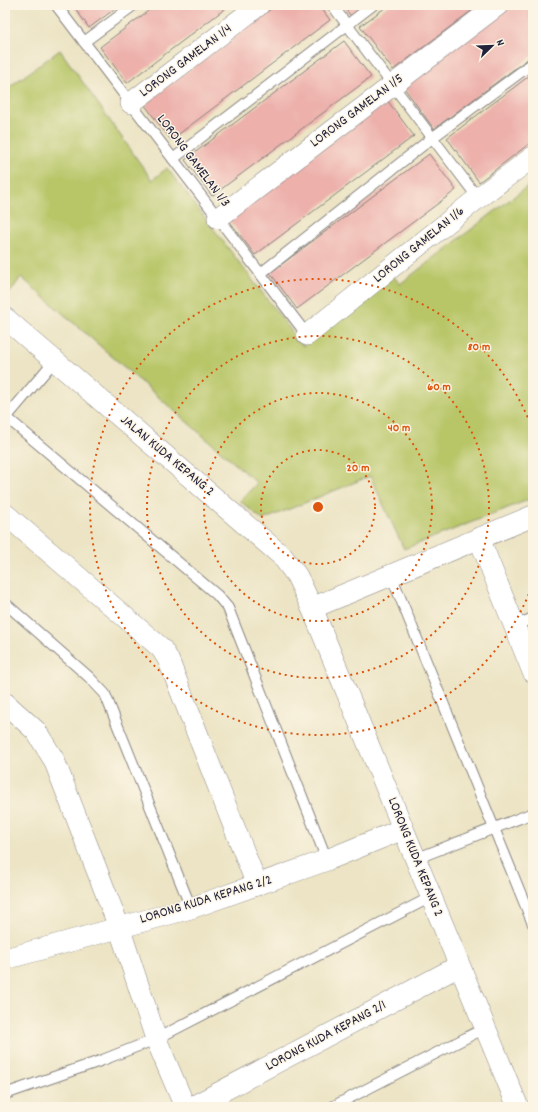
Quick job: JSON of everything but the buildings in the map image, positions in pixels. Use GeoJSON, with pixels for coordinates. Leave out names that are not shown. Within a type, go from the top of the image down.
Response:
{"type":"FeatureCollection","features":[{"type":"Feature","properties":{"kind":"street","name":"LORONG GAMELAN 1/4"},"geometry":{"type":"LineString","coordinates":[[131,103],[259,5]]}},
{"type":"Feature","properties":{"kind":"street","name":"LORONG GAMELAN 1/5"},"geometry":{"type":"LineString","coordinates":[[218,218],[498,5]]}},
{"type":"Feature","properties":{"kind":"street","name":"LORONG GAMELAN 1/6"},"geometry":{"type":"LineString","coordinates":[[307,335],[478,198],[533,157]]}},
{"type":"Feature","properties":{"kind":"street","name":"JALAN KUDA KEPANG 2"},"geometry":{"type":"LineString","coordinates":[[5,318],[282,556],[297,576],[312,608]]}},
{"type":"Feature","properties":{"kind":"street"},"geometry":{"type":"LineString","coordinates":[[5,514],[161,648],[168,659],[257,886]]}},
{"type":"Feature","properties":{"kind":"street"},"geometry":{"type":"LineString","coordinates":[[312,608],[533,516]]}},
{"type":"Feature","properties":{"kind":"street"},"geometry":{"type":"LineString","coordinates":[[479,538],[524,622],[533,672]]}},
{"type":"Feature","properties":{"kind":"street","name":"LORONG KUDA KEPANG 2"},"geometry":{"type":"LineString","coordinates":[[312,608],[518,1107]]}},
{"type":"Feature","properties":{"kind":"street"},"geometry":{"type":"LineString","coordinates":[[5,703],[36,730],[54,760],[119,927],[156,1039],[185,1107]]}},
{"type":"Feature","properties":{"kind":"street","name":"LORONG KUDA KEPANG 2/2"},"geometry":{"type":"LineString","coordinates":[[5,959],[191,908],[257,886],[327,860],[403,829]]}},
{"type":"Feature","properties":{"kind":"street","name":"LORONG KUDA KEPANG 2/1"},"geometry":{"type":"LineString","coordinates":[[192,1107],[459,966]]}},
{"type":"Feature","properties":{"kind":"lane","name":"LORONG GAMELAN 1/3"},"geometry":{"type":"LineString","coordinates":[[56,5],[307,335]]}},
{"type":"Feature","properties":{"kind":"lane"},"geometry":{"type":"LineString","coordinates":[[84,42],[134,5]]}},
{"type":"Feature","properties":{"kind":"lane"},"geometry":{"type":"LineString","coordinates":[[332,5],[478,198]]}},
{"type":"Feature","properties":{"kind":"lane"},"geometry":{"type":"LineString","coordinates":[[173,159],[374,5]]}},
{"type":"Feature","properties":{"kind":"lane"},"geometry":{"type":"LineString","coordinates":[[260,274],[432,138],[533,63]]}},
{"type":"Feature","properties":{"kind":"lane"},"geometry":{"type":"LineString","coordinates":[[55,360],[6,417],[217,595],[228,608],[327,860]]}},
{"type":"Feature","properties":{"kind":"lane"},"geometry":{"type":"LineString","coordinates":[[392,575],[533,924]]}},
{"type":"Feature","properties":{"kind":"lane"},"geometry":{"type":"LineString","coordinates":[[5,603],[89,677],[105,694],[191,908]]}},
{"type":"Feature","properties":{"kind":"lane"},"geometry":{"type":"LineString","coordinates":[[415,859],[533,813]]}},
{"type":"Feature","properties":{"kind":"lane"},"geometry":{"type":"LineString","coordinates":[[5,1094],[100,1061],[156,1039],[431,897]]}},
{"type":"Feature","properties":{"kind":"lane"},"geometry":{"type":"LineString","coordinates":[[332,1107],[485,1028]]}},
{"type":"Feature","properties":{"kind":"green space"},"geometry":{"type":"Polygon","coordinates":[[[60,50],[152,180],[167,168],[303,346],[393,276],[400,284],[533,182],[533,498],[404,549],[370,476],[263,520],[240,501],[257,483],[21,277],[5,300],[5,90],[60,50]]]}}]}
